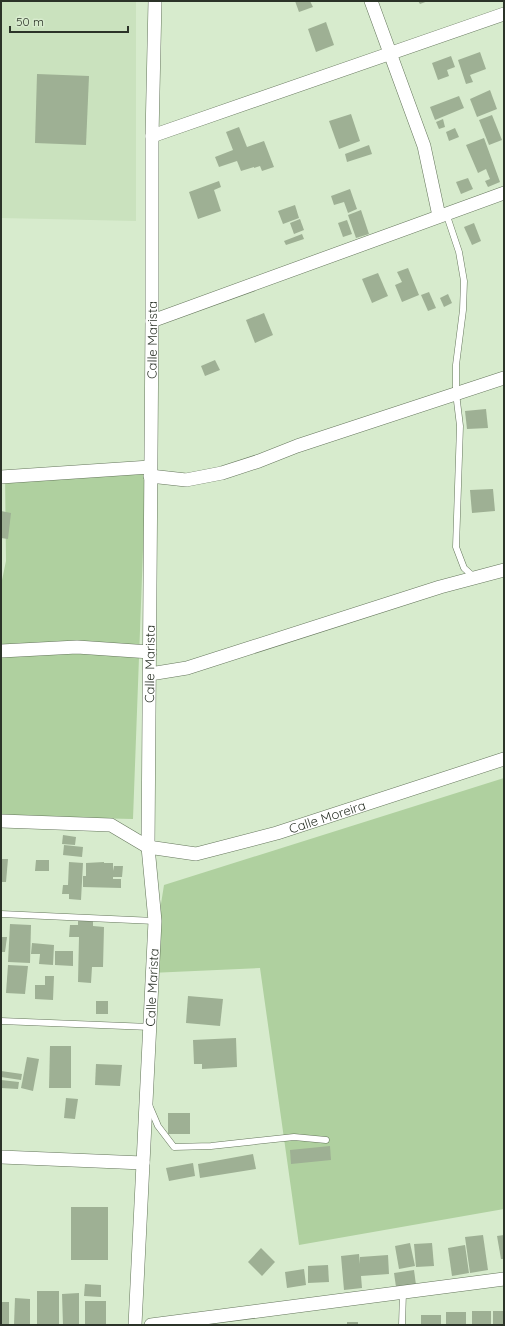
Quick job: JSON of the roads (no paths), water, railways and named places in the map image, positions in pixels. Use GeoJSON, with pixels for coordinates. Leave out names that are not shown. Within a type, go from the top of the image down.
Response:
{"type":"FeatureCollection","features":[{"type":"Feature","properties":{"kind":"street","name":"Calle Marista"},"geometry":{"type":"LineString","coordinates":[[136,1325],[155,921],[148,847],[152,136],[155,1]]}},
{"type":"Feature","properties":{"kind":"street"},"geometry":{"type":"LineString","coordinates":[[371,1],[389,54],[424,146],[442,214]]}},
{"type":"Feature","properties":{"kind":"street"},"geometry":{"type":"LineString","coordinates":[[152,136],[504,14]]}},
{"type":"Feature","properties":{"kind":"street"},"geometry":{"type":"LineString","coordinates":[[152,322],[442,214],[504,194]]}},
{"type":"Feature","properties":{"kind":"street"},"geometry":{"type":"LineString","coordinates":[[1,477],[150,471],[186,480],[222,473],[259,462],[297,446],[504,378]]}},
{"type":"Feature","properties":{"kind":"street"},"geometry":{"type":"LineString","coordinates":[[150,674],[187,668],[504,570]]}},
{"type":"Feature","properties":{"kind":"street"},"geometry":{"type":"LineString","coordinates":[[1,651],[77,647],[150,652]]}},
{"type":"Feature","properties":{"kind":"street","name":"Calle Moreira"},"geometry":{"type":"LineString","coordinates":[[148,847],[196,854],[277,833],[504,759]]}},
{"type":"Feature","properties":{"kind":"street"},"geometry":{"type":"LineString","coordinates":[[1,821],[110,825],[148,847]]}},
{"type":"Feature","properties":{"kind":"street"},"geometry":{"type":"LineString","coordinates":[[1,1157],[143,1163]]}},
{"type":"Feature","properties":{"kind":"street"},"geometry":{"type":"LineString","coordinates":[[151,1325],[504,1279]]}},
{"type":"Feature","properties":{"kind":"lane"},"geometry":{"type":"LineString","coordinates":[[442,214],[458,252],[464,280],[463,310],[456,365],[456,393],[460,426],[456,547],[464,568],[475,578]]}},
{"type":"Feature","properties":{"kind":"lane"},"geometry":{"type":"LineString","coordinates":[[1,914],[155,921]]}},
{"type":"Feature","properties":{"kind":"lane"},"geometry":{"type":"LineString","coordinates":[[1,1021],[150,1027]]}},
{"type":"Feature","properties":{"kind":"lane"},"geometry":{"type":"LineString","coordinates":[[146,1098],[158,1126],[174,1147],[210,1146],[294,1137],[326,1140]]}},
{"type":"Feature","properties":{"kind":"lane"},"geometry":{"type":"LineString","coordinates":[[402,1325],[403,1292]]}}]}
